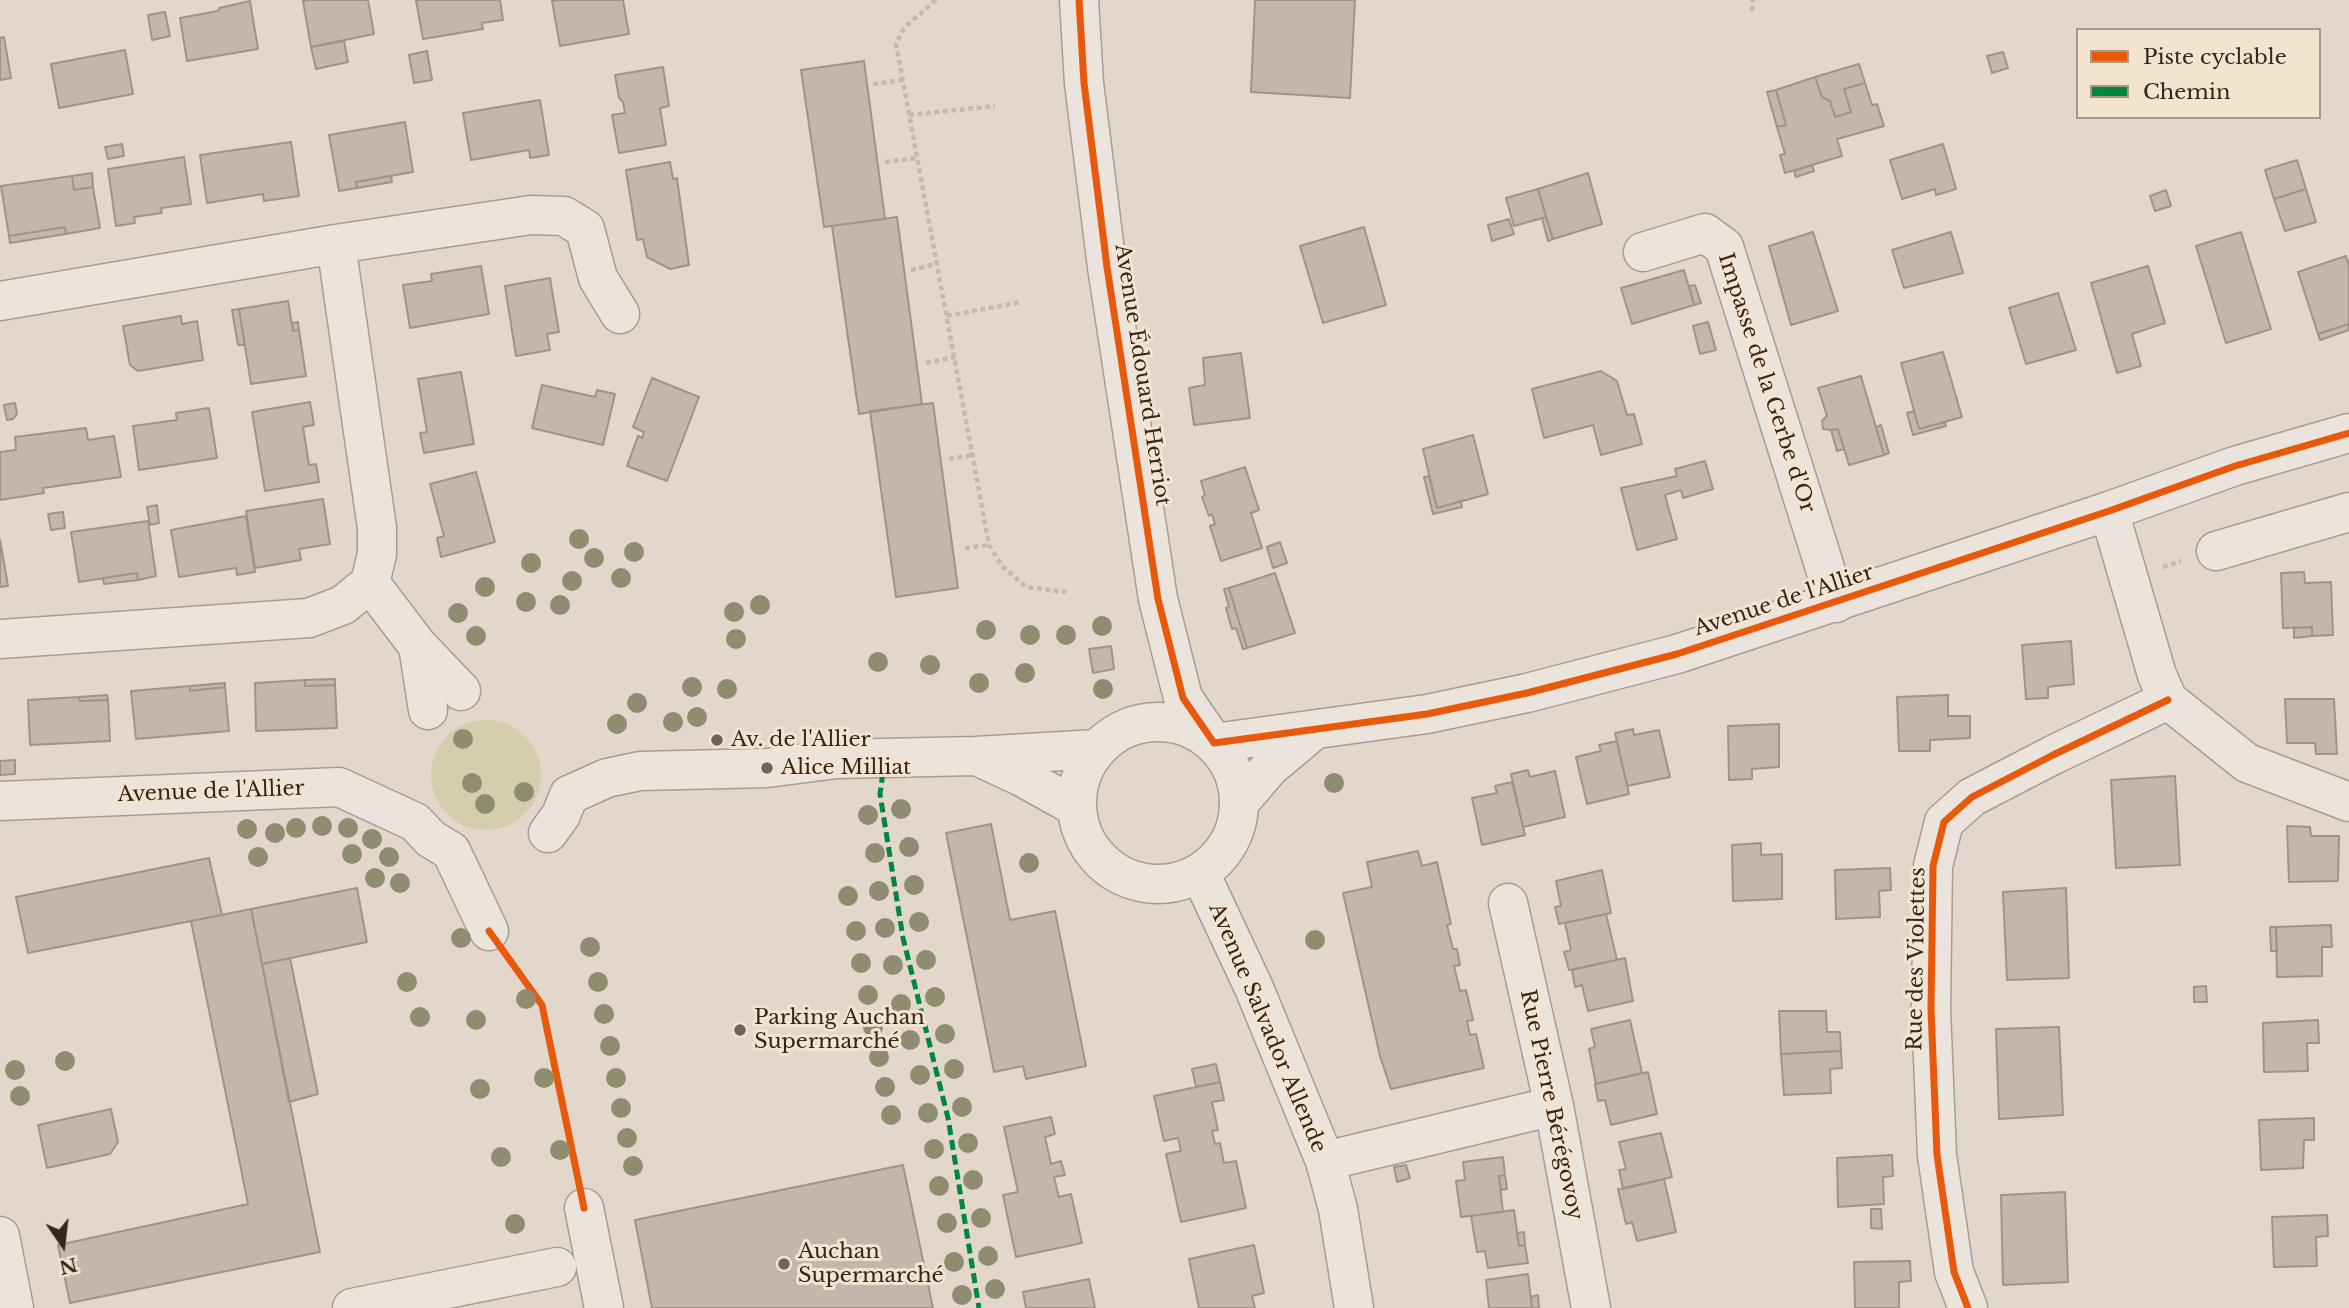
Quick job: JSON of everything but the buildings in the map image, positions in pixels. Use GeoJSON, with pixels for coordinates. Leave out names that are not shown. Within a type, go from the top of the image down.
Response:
{"type":"FeatureCollection","features":[{"type":"Feature","properties":{"kind":"street","name":"Avenue Édouard Herriot"},"geometry":{"type":"LineString","coordinates":[[1079,0],[1084,83],[1107,267],[1158,599],[1183,698],[1214,743]]}},
{"type":"Feature","properties":{"kind":"street"},"geometry":{"type":"LineString","coordinates":[[0,302],[336,244],[531,215],[564,216],[585,229],[598,278],[620,314]]}},
{"type":"Feature","properties":{"kind":"street","name":"Impasse de la Gerbe d'Or"},"geometry":{"type":"LineString","coordinates":[[1643,252],[1705,233],[1724,247],[1836,603]]}},
{"type":"Feature","properties":{"kind":"street"},"geometry":{"type":"LineString","coordinates":[[0,639],[309,618],[343,605],[370,583],[377,554],[377,528],[336,244]]}},
{"type":"Feature","properties":{"kind":"street","name":"Avenue de l'Allier"},"geometry":{"type":"LineString","coordinates":[[1214,743],[1427,713],[1527,693],[1677,654],[2109,512],[2235,466],[2349,433]]}},
{"type":"Feature","properties":{"kind":"street"},"geometry":{"type":"LineString","coordinates":[[2109,512],[2157,675],[2168,700],[2247,763],[2349,802]]}},
{"type":"Feature","properties":{"kind":"street"},"geometry":{"type":"LineString","coordinates":[[2216,551],[2349,512]]}},
{"type":"Feature","properties":{"kind":"street"},"geometry":{"type":"LineString","coordinates":[[370,583],[418,646],[461,691]]}},
{"type":"Feature","properties":{"kind":"street"},"geometry":{"type":"LineString","coordinates":[[418,646],[428,710]]}},
{"type":"Feature","properties":{"kind":"street","name":"Rue des Violettes"},"geometry":{"type":"LineString","coordinates":[[1968,1308],[1954,1272],[1937,1155],[1931,1009],[1933,866],[1944,822],[1972,797],[2168,700]]}},
{"type":"Feature","properties":{"kind":"street"},"geometry":{"type":"LineString","coordinates":[[1154,721],[1176,723],[1196,731],[1214,743],[1228,761],[1237,781],[1240,802],[1237,824],[1229,843],[1216,860],[1200,873],[1177,882],[1154,884],[1130,879],[1109,868],[1092,851],[1081,830],[1076,807],[1078,785],[1085,766],[1097,749],[1113,734],[1133,724],[1154,721]]}},
{"type":"Feature","properties":{"kind":"street"},"geometry":{"type":"LineString","coordinates":[[1240,802],[1270,767],[1313,731]]}},
{"type":"Feature","properties":{"kind":"street"},"geometry":{"type":"LineString","coordinates":[[548,833],[561,815],[569,795],[607,778],[640,771],[767,768],[837,759],[976,756],[1097,749]]}},
{"type":"Feature","properties":{"kind":"street"},"geometry":{"type":"LineString","coordinates":[[976,756],[1022,777],[1076,807]]}},
{"type":"Feature","properties":{"kind":"street","name":"Avenue de l'Allier"},"geometry":{"type":"LineString","coordinates":[[0,801],[339,788],[415,822],[431,839],[451,851],[489,932]]}},
{"type":"Feature","properties":{"kind":"street","name":"Avenue Salvador Allende"},"geometry":{"type":"LineString","coordinates":[[1200,873],[1254,988],[1325,1161],[1338,1209],[1354,1308]]}},
{"type":"Feature","properties":{"kind":"street","name":"Rue Pierre Bérégovoy"},"geometry":{"type":"LineString","coordinates":[[1508,903],[1555,1106],[1591,1308]]}},
{"type":"Feature","properties":{"kind":"street"},"geometry":{"type":"LineString","coordinates":[[1325,1161],[1555,1106]]}},
{"type":"Feature","properties":{"kind":"street"},"geometry":{"type":"LineString","coordinates":[[584,1208],[604,1308]]}},
{"type":"Feature","properties":{"kind":"street"},"geometry":{"type":"LineString","coordinates":[[0,1236],[14,1308]]}},
{"type":"Feature","properties":{"kind":"street"},"geometry":{"type":"LineString","coordinates":[[352,1308],[557,1267]]}},
{"type":"Feature","properties":{"kind":"path"},"geometry":{"type":"LineString","coordinates":[[936,0],[904,28],[896,44],[989,545],[1002,566],[1026,587],[1066,592]]}},
{"type":"Feature","properties":{"kind":"path"},"geometry":{"type":"LineString","coordinates":[[1752,11],[1753,0]]}},
{"type":"Feature","properties":{"kind":"path"},"geometry":{"type":"LineString","coordinates":[[873,84],[903,80]]}},
{"type":"Feature","properties":{"kind":"path"},"geometry":{"type":"LineString","coordinates":[[909,115],[995,106]]}},
{"type":"Feature","properties":{"kind":"path"},"geometry":{"type":"LineString","coordinates":[[885,162],[917,158]]}},
{"type":"Feature","properties":{"kind":"path"},"geometry":{"type":"LineString","coordinates":[[911,270],[937,264]]}},
{"type":"Feature","properties":{"kind":"path"},"geometry":{"type":"LineString","coordinates":[[947,316],[1021,302]]}},
{"type":"Feature","properties":{"kind":"path"},"geometry":{"type":"LineString","coordinates":[[926,363],[955,357]]}},
{"type":"Feature","properties":{"kind":"path"},"geometry":{"type":"LineString","coordinates":[[949,458],[973,455]]}},
{"type":"Feature","properties":{"kind":"path"},"geometry":{"type":"LineString","coordinates":[[965,548],[989,545]]}},
{"type":"Feature","properties":{"kind":"path"},"geometry":{"type":"LineString","coordinates":[[2127,577],[2216,551]]}},
{"type":"Feature","properties":{"kind":"shaded area"},"geometry":{"type":"Polygon","coordinates":[[[486,720],[507,725],[525,736],[536,754],[541,775],[536,796],[525,814],[507,825],[486,830],[465,825],[447,814],[436,796],[431,775],[436,754],[447,736],[465,725],[486,720]]]}},
{"type":"Feature","properties":{"kind":"marked path"},"geometry":{"type":"LineString","coordinates":[[885,758],[880,794],[903,938],[948,1118],[979,1308]]}},
{"type":"Feature","properties":{"kind":"cycle path"},"geometry":{"type":"LineString","coordinates":[[1079,0],[1084,83],[1107,267],[1158,599],[1183,698],[1214,743],[1427,714],[1527,693],[1677,654],[2109,511],[2235,466],[2349,433]]}},
{"type":"Feature","properties":{"kind":"cycle path"},"geometry":{"type":"LineString","coordinates":[[1968,1308],[1954,1272],[1937,1155],[1931,1009],[1933,866],[1944,822],[1972,797],[2168,700]]}},
{"type":"Feature","properties":{"kind":"cycle path"},"geometry":{"type":"LineString","coordinates":[[489,931],[542,1005],[584,1208]]}},
{"type":"Feature","properties":{"kind":"place","name":"Av. de l'Allier"},"geometry":{"type":"Point","coordinates":[717,740]}},
{"type":"Feature","properties":{"kind":"place","name":"Alice Milliat"},"geometry":{"type":"Point","coordinates":[767,768]}},
{"type":"Feature","properties":{"kind":"place","name":"Parking Auchan Supermarché"},"geometry":{"type":"Point","coordinates":[740,1030]}},
{"type":"Feature","properties":{"kind":"place","name":"Auchan Supermarché"},"geometry":{"type":"Point","coordinates":[784,1264]}}]}
